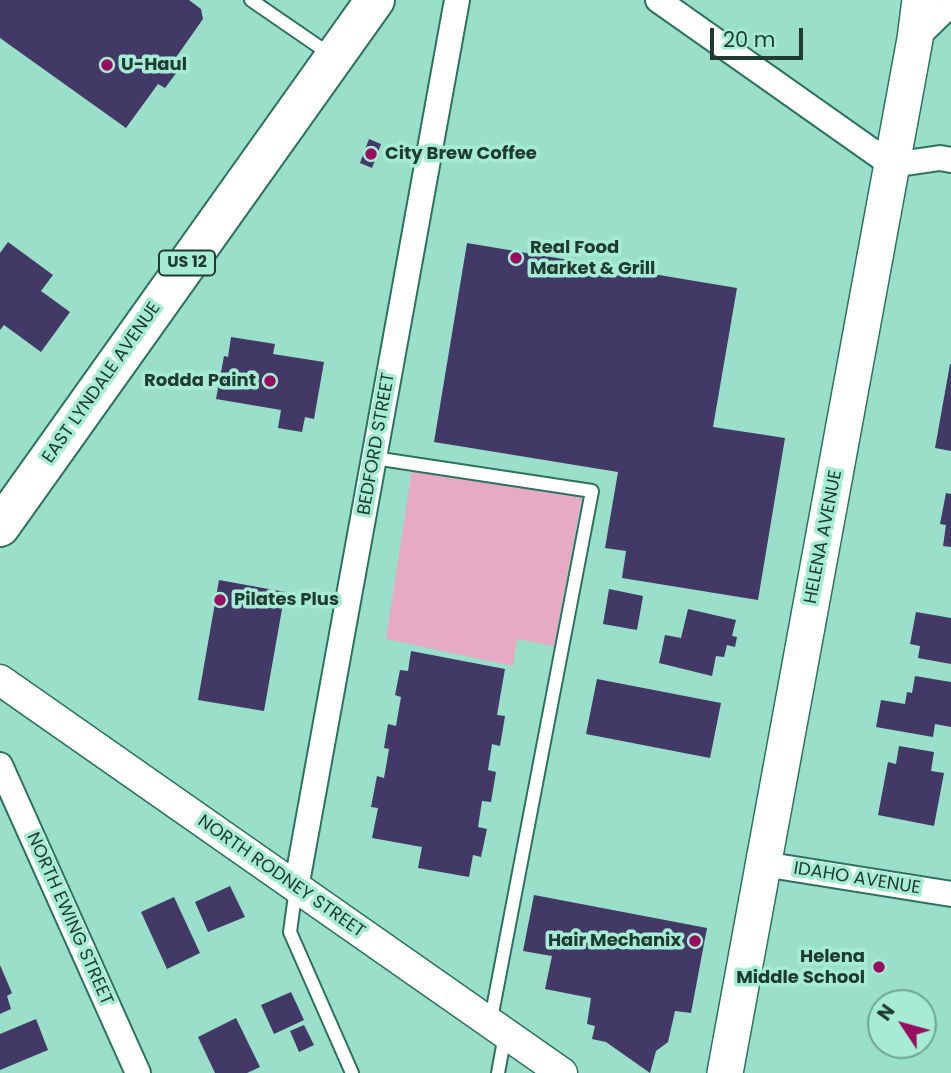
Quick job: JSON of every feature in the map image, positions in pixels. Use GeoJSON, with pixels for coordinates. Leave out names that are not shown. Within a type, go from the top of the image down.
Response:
{"type":"FeatureCollection","features":[{"type":"Feature","properties":{"kind":"highway","name":"EAST LYNDALE AVENUE"},"geometry":{"type":"LineString","coordinates":[[0,527],[374,0]]}},
{"type":"Feature","properties":{"kind":"main road","name":"HELENA AVENUE"},"geometry":{"type":"LineString","coordinates":[[725,1073],[915,40],[920,0]]}},
{"type":"Feature","properties":{"kind":"street","name":"BEDFORD STREET"},"geometry":{"type":"LineString","coordinates":[[296,888],[457,0]]}},
{"type":"Feature","properties":{"kind":"street"},"geometry":{"type":"LineString","coordinates":[[658,0],[892,165],[940,158],[951,160]]}},
{"type":"Feature","properties":{"kind":"street"},"geometry":{"type":"LineString","coordinates":[[915,40],[951,4]]}},
{"type":"Feature","properties":{"kind":"street","name":"NORTH RODNEY STREET"},"geometry":{"type":"LineString","coordinates":[[0,680],[562,1073]]}},
{"type":"Feature","properties":{"kind":"street","name":"NORTH EWING STREET"},"geometry":{"type":"LineString","coordinates":[[0,765],[138,1073]]}},
{"type":"Feature","properties":{"kind":"street","name":"IDAHO AVENUE"},"geometry":{"type":"LineString","coordinates":[[763,864],[951,894]]}},
{"type":"Feature","properties":{"kind":"lane"},"geometry":{"type":"LineString","coordinates":[[251,0],[334,57]]}},
{"type":"Feature","properties":{"kind":"lane"},"geometry":{"type":"LineString","coordinates":[[374,457],[592,491],[498,1029],[498,1073]]}},
{"type":"Feature","properties":{"kind":"lane"},"geometry":{"type":"LineString","coordinates":[[296,888],[290,932],[352,1073]]}},
{"type":"Feature","properties":{"kind":"shaded area"},"geometry":{"type":"Polygon","coordinates":[[[412,469],[582,497],[554,646],[517,639],[513,666],[386,639],[412,469]]]}},
{"type":"Feature","properties":{"kind":"building","name":"U-Haul"},"geometry":{"type":"Polygon","coordinates":[[[0,0],[189,0],[201,9],[203,19],[172,63],[180,68],[165,88],[158,84],[126,128],[0,38],[0,0]]]}},
{"type":"Feature","properties":{"kind":"building","name":"City Brew Coffee"},"geometry":{"type":"Polygon","coordinates":[[[369,139],[381,144],[372,168],[360,163],[369,139]]]}},
{"type":"Feature","properties":{"kind":"building"},"geometry":{"type":"Polygon","coordinates":[[[8,242],[53,275],[41,291],[70,312],[41,352],[4,325],[0,330],[0,253],[8,242]]]}},
{"type":"Feature","properties":{"kind":"building"},"geometry":{"type":"Polygon","coordinates":[[[467,243],[737,288],[713,427],[785,438],[758,600],[622,578],[626,551],[605,548],[618,472],[434,442],[467,243]]]}},
{"type":"Feature","properties":{"kind":"building","name":"Rodda Paint"},"geometry":{"type":"Polygon","coordinates":[[[231,337],[275,344],[273,354],[324,362],[314,419],[305,417],[302,432],[278,428],[281,410],[216,399],[224,356],[228,357],[231,337]]]}},
{"type":"Feature","properties":{"kind":"building"},"geometry":{"type":"Polygon","coordinates":[[[951,364],[951,451],[935,448],[951,364]]]}},
{"type":"Feature","properties":{"kind":"building"},"geometry":{"type":"Polygon","coordinates":[[[946,493],[951,494],[951,547],[943,546],[946,525],[940,524],[946,493]]]}},
{"type":"Feature","properties":{"kind":"building"},"geometry":{"type":"Polygon","coordinates":[[[219,580],[285,592],[264,711],[198,700],[219,580]]]}},
{"type":"Feature","properties":{"kind":"building"},"geometry":{"type":"Polygon","coordinates":[[[609,589],[643,596],[637,630],[603,624],[609,589]]]}},
{"type":"Feature","properties":{"kind":"building"},"geometry":{"type":"Polygon","coordinates":[[[688,609],[736,620],[732,636],[737,637],[735,647],[727,645],[724,657],[716,656],[712,676],[659,663],[665,635],[681,638],[688,609]]]}},
{"type":"Feature","properties":{"kind":"building"},"geometry":{"type":"Polygon","coordinates":[[[916,612],[951,618],[951,664],[918,658],[920,646],[910,644],[916,612]]]}},
{"type":"Feature","properties":{"kind":"building"},"geometry":{"type":"Polygon","coordinates":[[[411,651],[505,669],[497,715],[505,716],[500,746],[492,744],[488,770],[496,772],[491,802],[482,801],[478,827],[487,829],[481,857],[473,855],[469,877],[418,868],[422,847],[372,838],[378,808],[371,807],[377,776],[384,778],[389,749],[384,748],[388,724],[396,726],[401,697],[395,695],[400,670],[408,671],[411,651]]]}},
{"type":"Feature","properties":{"kind":"building"},"geometry":{"type":"Polygon","coordinates":[[[915,676],[951,682],[951,727],[935,724],[933,737],[876,727],[881,700],[905,704],[907,692],[912,693],[915,676]]]}},
{"type":"Feature","properties":{"kind":"building"},"geometry":{"type":"Polygon","coordinates":[[[597,679],[721,703],[710,758],[586,734],[597,679]]]}},
{"type":"Feature","properties":{"kind":"building"},"geometry":{"type":"Polygon","coordinates":[[[899,746],[934,752],[931,771],[944,773],[934,826],[878,815],[888,762],[896,764],[899,746]]]}},
{"type":"Feature","properties":{"kind":"building"},"geometry":{"type":"Polygon","coordinates":[[[230,886],[245,917],[208,932],[195,902],[230,886]]]}},
{"type":"Feature","properties":{"kind":"building"},"geometry":{"type":"Polygon","coordinates":[[[534,895],[707,928],[691,1013],[675,1011],[668,1042],[656,1051],[650,1073],[606,1042],[592,1039],[595,1026],[587,1024],[591,998],[545,989],[552,956],[523,951],[534,895]]]}},
{"type":"Feature","properties":{"kind":"building"},"geometry":{"type":"Polygon","coordinates":[[[174,897],[200,953],[167,969],[141,912],[174,897]]]}},
{"type":"Feature","properties":{"kind":"building"},"geometry":{"type":"Polygon","coordinates":[[[0,965],[12,993],[7,996],[11,1009],[0,1014],[0,965]]]}},
{"type":"Feature","properties":{"kind":"building"},"geometry":{"type":"Polygon","coordinates":[[[291,992],[304,1020],[274,1034],[261,1005],[291,992]]]}},
{"type":"Feature","properties":{"kind":"building"},"geometry":{"type":"Polygon","coordinates":[[[236,1018],[260,1067],[247,1073],[215,1073],[198,1037],[236,1018]]]}},
{"type":"Feature","properties":{"kind":"building"},"geometry":{"type":"Polygon","coordinates":[[[36,1019],[48,1050],[0,1070],[0,1034],[36,1019]]]}},
{"type":"Feature","properties":{"kind":"building"},"geometry":{"type":"Polygon","coordinates":[[[304,1025],[314,1045],[299,1052],[290,1031],[304,1025]]]}},
{"type":"Feature","properties":{"kind":"place","name":"U-Haul"},"geometry":{"type":"Point","coordinates":[107,65]}},
{"type":"Feature","properties":{"kind":"place","name":"City Brew Coffee"},"geometry":{"type":"Point","coordinates":[371,154]}},
{"type":"Feature","properties":{"kind":"place","name":"Real Food Market & Grill"},"geometry":{"type":"Point","coordinates":[516,258]}},
{"type":"Feature","properties":{"kind":"place","name":"Rodda Paint"},"geometry":{"type":"Point","coordinates":[270,381]}},
{"type":"Feature","properties":{"kind":"place","name":"Pilates Plus"},"geometry":{"type":"Point","coordinates":[220,600]}},
{"type":"Feature","properties":{"kind":"place","name":"Hair Mechanix"},"geometry":{"type":"Point","coordinates":[695,941]}},
{"type":"Feature","properties":{"kind":"place","name":"Helena Middle School"},"geometry":{"type":"Point","coordinates":[879,967]}}]}
